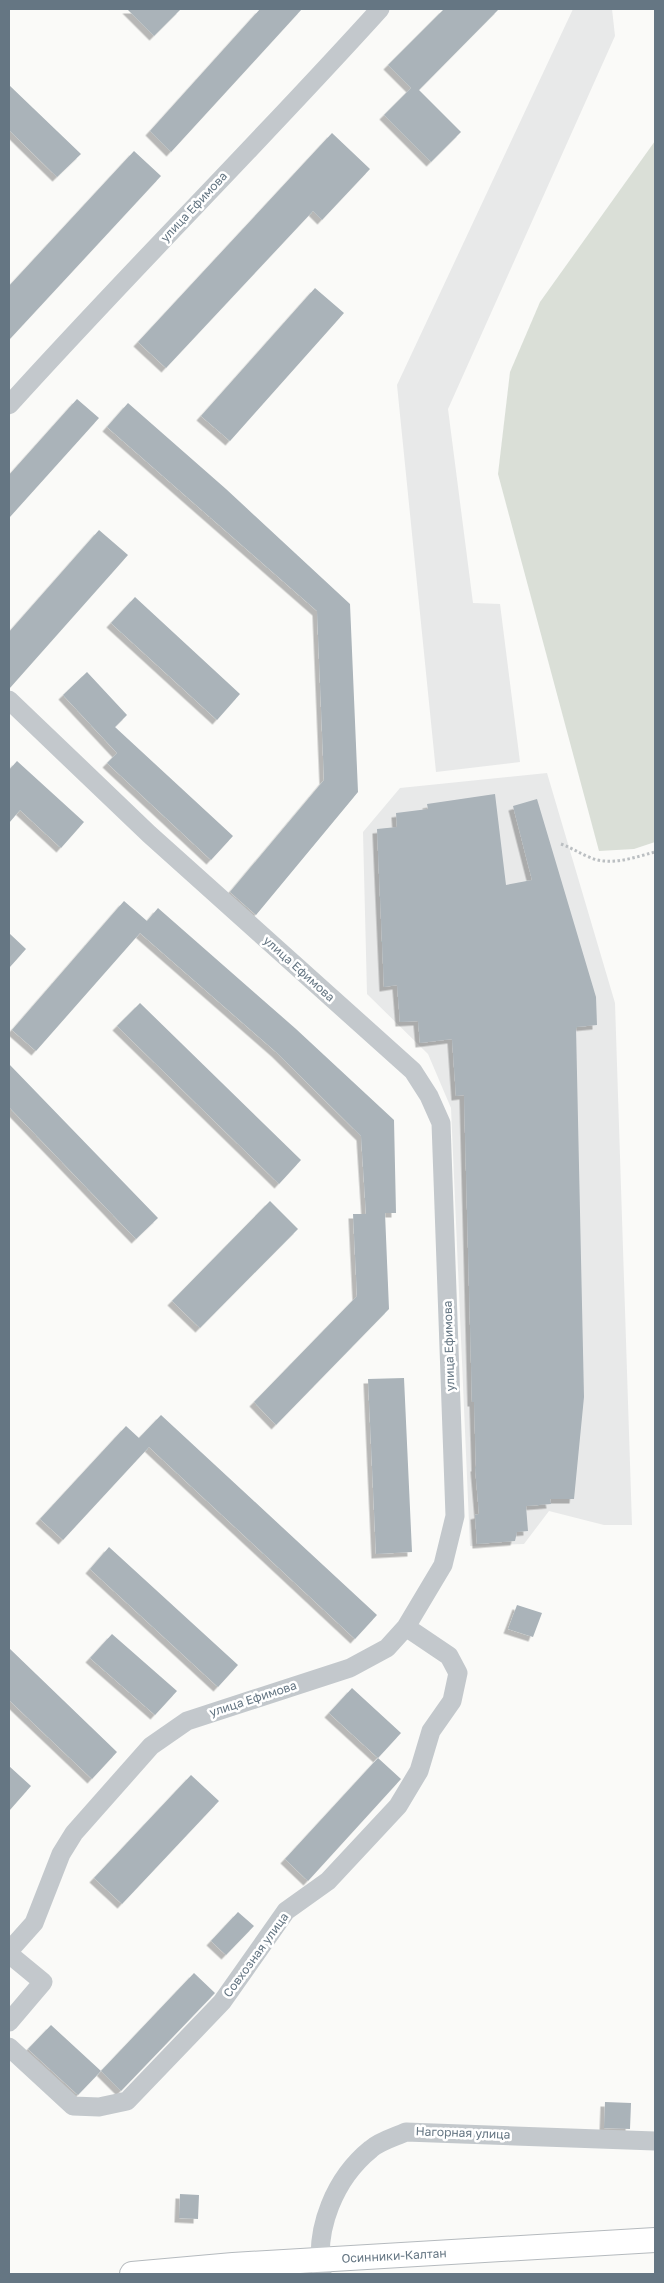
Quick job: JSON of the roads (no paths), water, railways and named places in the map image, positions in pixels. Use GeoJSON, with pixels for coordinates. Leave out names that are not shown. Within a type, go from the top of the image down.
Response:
{"type":"FeatureCollection","features":[{"type":"Feature","properties":{"kind":"main road","name":"Осинники-Калтан"},"geometry":{"type":"LineString","coordinates":[[132,2274],[321,2267],[655,2240]]}},
{"type":"Feature","properties":{"kind":"street","name":"улица Ефимова"},"geometry":{"type":"LineString","coordinates":[[9,405],[202,198],[310,86],[380,9]]}},
{"type":"Feature","properties":{"kind":"street","name":"улица Ефимова"},"geometry":{"type":"LineString","coordinates":[[9,700],[149,834],[413,1071],[429,1096],[441,1124],[455,1516],[443,1565],[406,1627],[388,1648],[350,1668],[187,1721],[151,1746],[74,1833],[61,1854],[34,1923],[9,1953]]}},
{"type":"Feature","properties":{"kind":"street","name":"Совхозная улица"},"geometry":{"type":"LineString","coordinates":[[9,2047],[73,2106],[99,2106],[127,2101],[222,2002],[286,1911],[328,1881],[398,1806],[419,1771],[432,1730],[452,1701],[458,1673],[450,1656],[406,1627]]}},
{"type":"Feature","properties":{"kind":"street"},"geometry":{"type":"LineString","coordinates":[[9,1953],[42,1982],[9,2022]]}},
{"type":"Feature","properties":{"kind":"street","name":"Нагорная улица"},"geometry":{"type":"LineString","coordinates":[[321,2267],[324,2223],[334,2196],[349,2170],[372,2148],[406,2132],[655,2141]]}}]}
